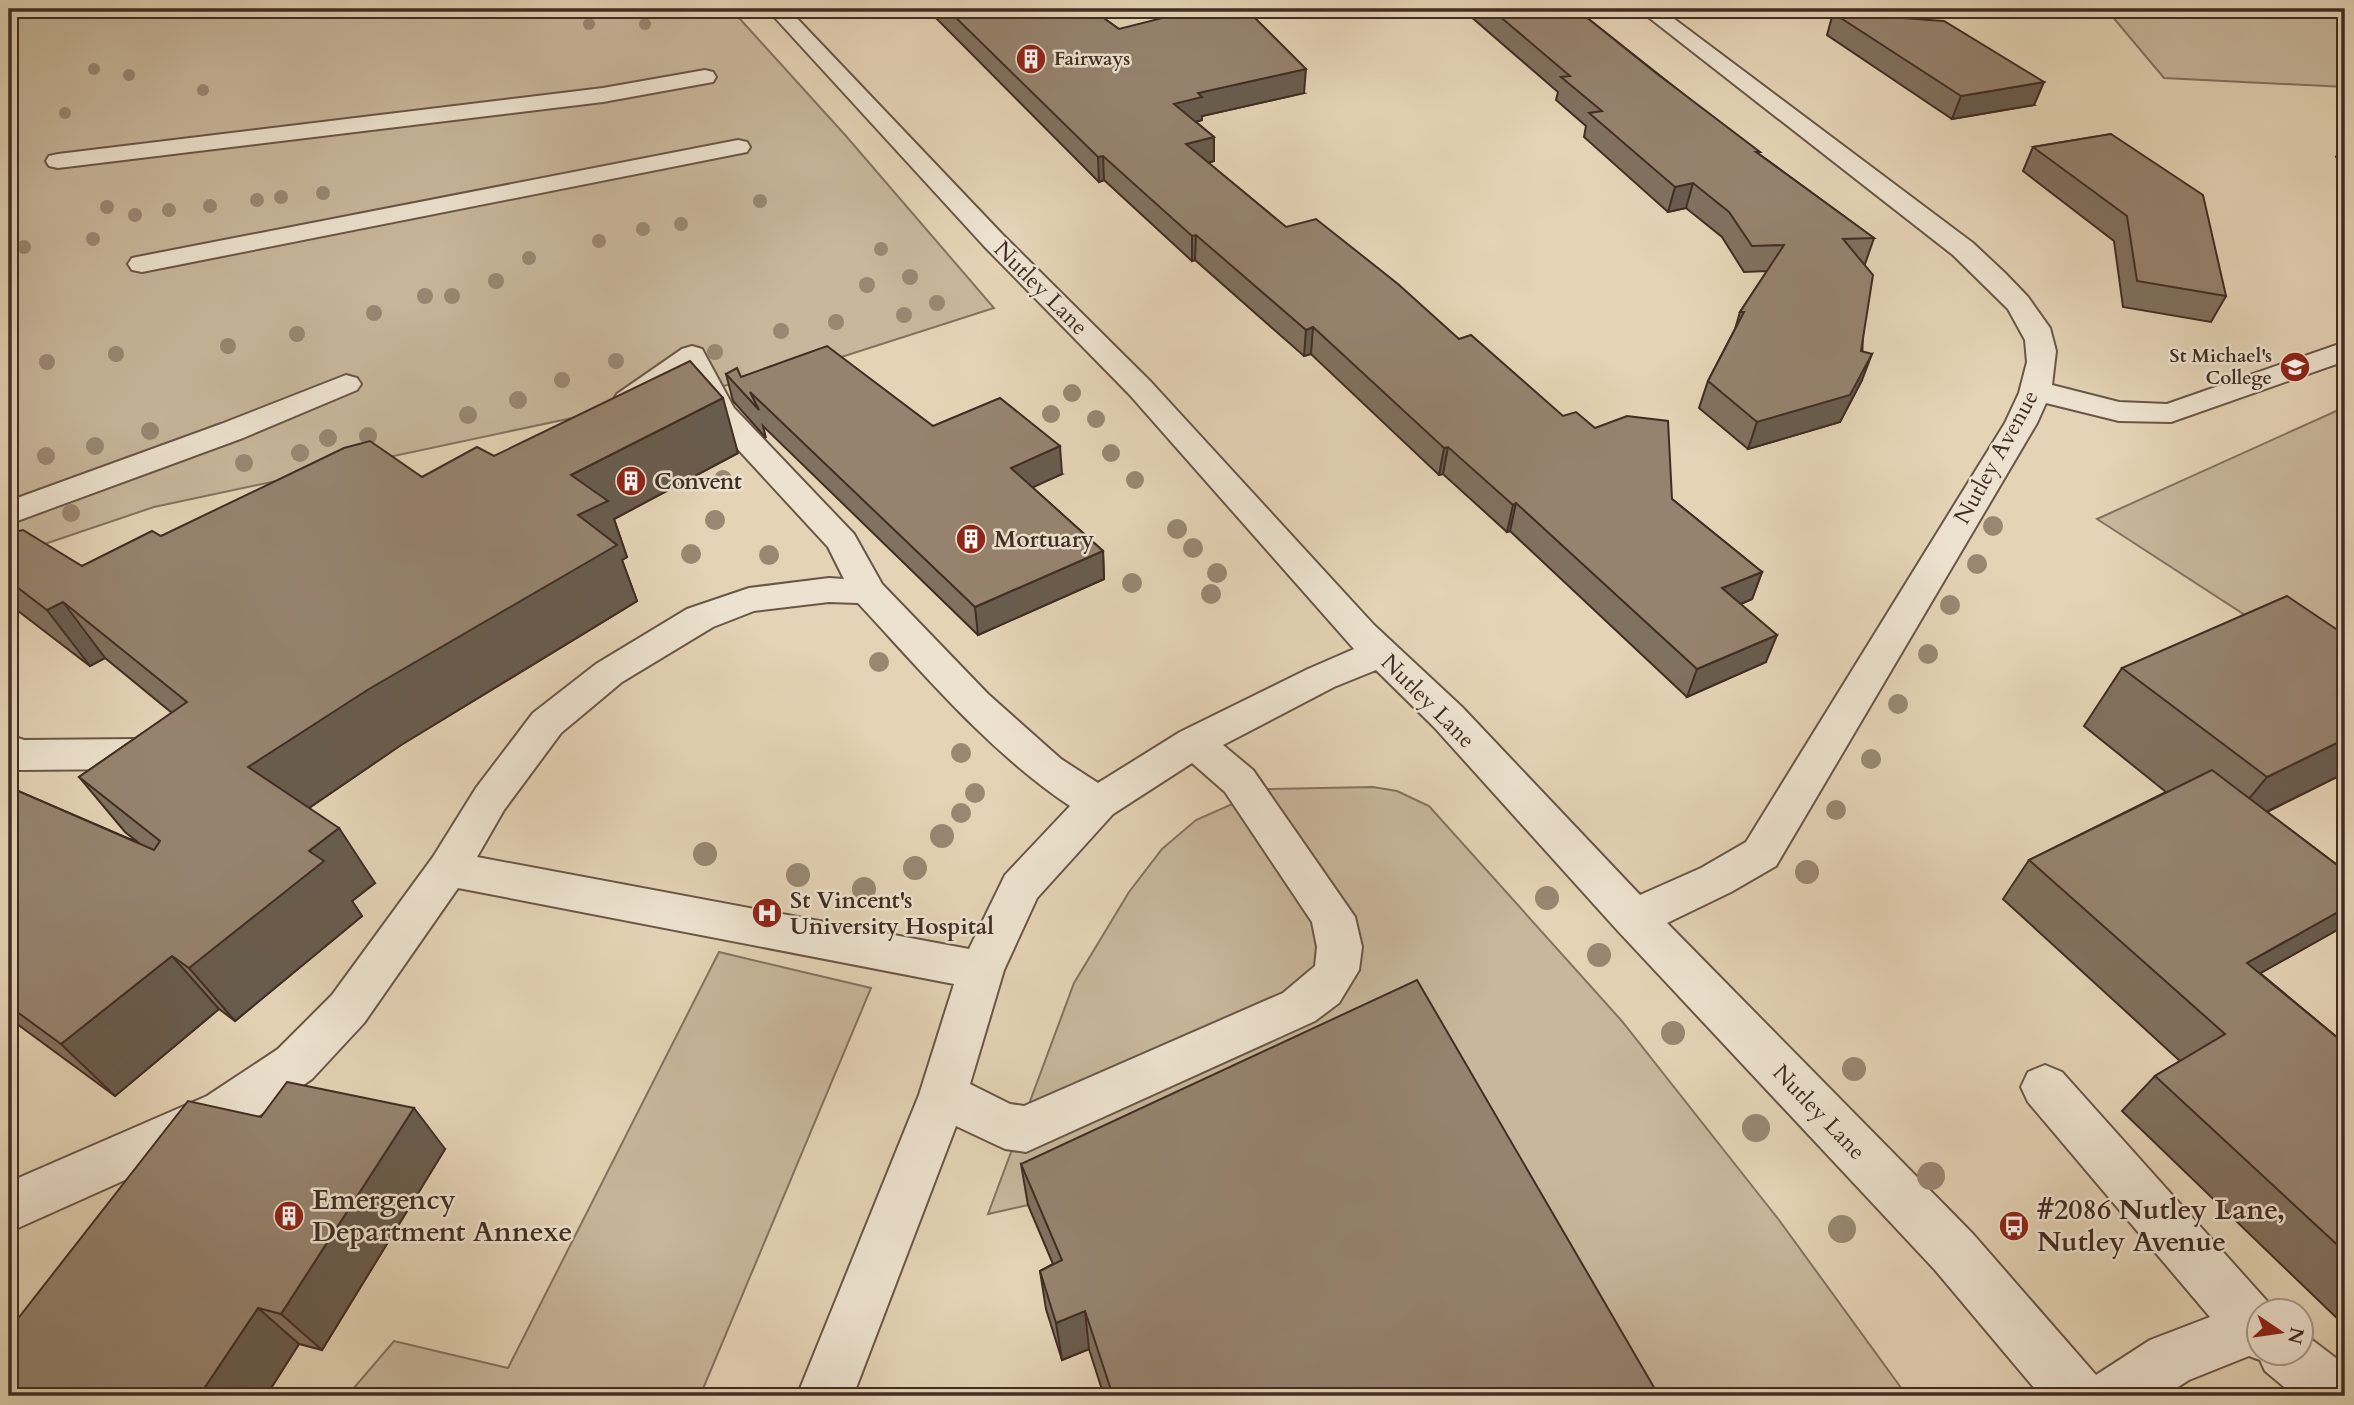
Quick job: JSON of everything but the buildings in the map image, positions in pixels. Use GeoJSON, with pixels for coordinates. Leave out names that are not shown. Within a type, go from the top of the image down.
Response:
{"type":"FeatureCollection","features":[{"type":"Feature","properties":{"kind":"street","name":"Nutley Lane"},"geometry":{"type":"LineString","coordinates":[[777,9],[993,240],[1140,388],[1380,653],[1448,717],[1634,918],[1954,1252],[2077,1396]]}},
{"type":"Feature","properties":{"kind":"street","name":"Nutley Avenue"},"geometry":{"type":"LineString","coordinates":[[1634,918],[1716,880],[1761,854],[2021,423],[2036,390],[2041,360],[2040,339],[2030,320],[2001,285],[1963,248],[1648,9]]}},
{"type":"Feature","properties":{"kind":"street"},"geometry":{"type":"LineString","coordinates":[[58,161],[603,95],[705,77]]}},
{"type":"Feature","properties":{"kind":"street"},"geometry":{"type":"LineString","coordinates":[[142,264],[554,186],[738,147]]}},
{"type":"Feature","properties":{"kind":"street"},"geometry":{"type":"LineString","coordinates":[[2036,390],[2118,413],[2146,416],[2171,413],[2345,351]]}},
{"type":"Feature","properties":{"kind":"street"},"geometry":{"type":"LineString","coordinates":[[603,418],[692,355],[721,412],[842,542],[868,591],[974,704],[1047,770],[1098,803]]}},
{"type":"Feature","properties":{"kind":"street"},"geometry":{"type":"LineString","coordinates":[[9,513],[232,431],[346,384]]}},
{"type":"Feature","properties":{"kind":"street"},"geometry":{"type":"LineString","coordinates":[[9,1207],[224,1111],[295,1065],[348,1009],[448,869],[490,799],[547,723],[609,673],[699,618],[749,600],[829,590],[868,591]]}},
{"type":"Feature","properties":{"kind":"street"},"geometry":{"type":"LineString","coordinates":[[825,1396],[943,1095],[981,971],[1020,887],[1098,803],[1194,742],[1321,678],[1380,653]]}},
{"type":"Feature","properties":{"kind":"street"},"geometry":{"type":"LineString","coordinates":[[943,1095],[1005,1126],[1026,1129],[1299,1007],[1323,992],[1338,968],[1341,943],[1333,917],[1239,781],[1194,742]]}},
{"type":"Feature","properties":{"kind":"street"},"geometry":{"type":"LineString","coordinates":[[9,750],[19,755],[138,754]]}},
{"type":"Feature","properties":{"kind":"street"},"geometry":{"type":"LineString","coordinates":[[448,869],[577,908],[981,971]]}},
{"type":"Feature","properties":{"kind":"street"},"geometry":{"type":"LineString","coordinates":[[2045,1087],[2246,1315]]}},
{"type":"Feature","properties":{"kind":"street"},"geometry":{"type":"LineString","coordinates":[[2115,1396],[2170,1360],[2246,1342]]}},
{"type":"Feature","properties":{"kind":"street"},"geometry":{"type":"LineString","coordinates":[[2301,1366],[2339,1396]]}},
{"type":"Feature","properties":{"kind":"shaded area"},"geometry":{"type":"Polygon","coordinates":[[[9,9],[731,9],[846,136],[994,308],[807,368],[154,507],[9,556],[9,9]]]}},
{"type":"Feature","properties":{"kind":"shaded area"},"geometry":{"type":"Polygon","coordinates":[[[2106,9],[2345,9],[2345,87],[2164,78],[2106,9]]]}},
{"type":"Feature","properties":{"kind":"shaded area"},"geometry":{"type":"Polygon","coordinates":[[[2345,407],[2345,680],[2097,519],[2345,407]]]}},
{"type":"Feature","properties":{"kind":"shaded area"},"geometry":{"type":"Polygon","coordinates":[[[1373,787],[1397,791],[1429,806],[1621,1020],[1779,1220],[1907,1396],[1634,1396],[1028,1205],[988,1214],[1074,983],[1129,892],[1162,849],[1196,820],[1266,789],[1373,787]]]}},
{"type":"Feature","properties":{"kind":"shaded area"},"geometry":{"type":"Polygon","coordinates":[[[719,952],[871,988],[700,1396],[347,1396],[394,1341],[508,1368],[719,952]]]}},
{"type":"Feature","properties":{"kind":"place","name":"Fairways"},"geometry":{"type":"Point","coordinates":[1031,59]}},
{"type":"Feature","properties":{"kind":"place","name":"St Michael's College"},"geometry":{"type":"Point","coordinates":[2295,367]}},
{"type":"Feature","properties":{"kind":"place","name":"Convent"},"geometry":{"type":"Point","coordinates":[631,481]}},
{"type":"Feature","properties":{"kind":"place","name":"Mortuary"},"geometry":{"type":"Point","coordinates":[971,539]}},
{"type":"Feature","properties":{"kind":"place","name":"St Vincent's University Hospital"},"geometry":{"type":"Point","coordinates":[767,913]}},
{"type":"Feature","properties":{"kind":"place","name":"Emergency Department Annexe"},"geometry":{"type":"Point","coordinates":[289,1216]}},
{"type":"Feature","properties":{"kind":"place","name":"#2086 Nutley Lane, Nutley Avenue"},"geometry":{"type":"Point","coordinates":[2014,1226]}}]}
